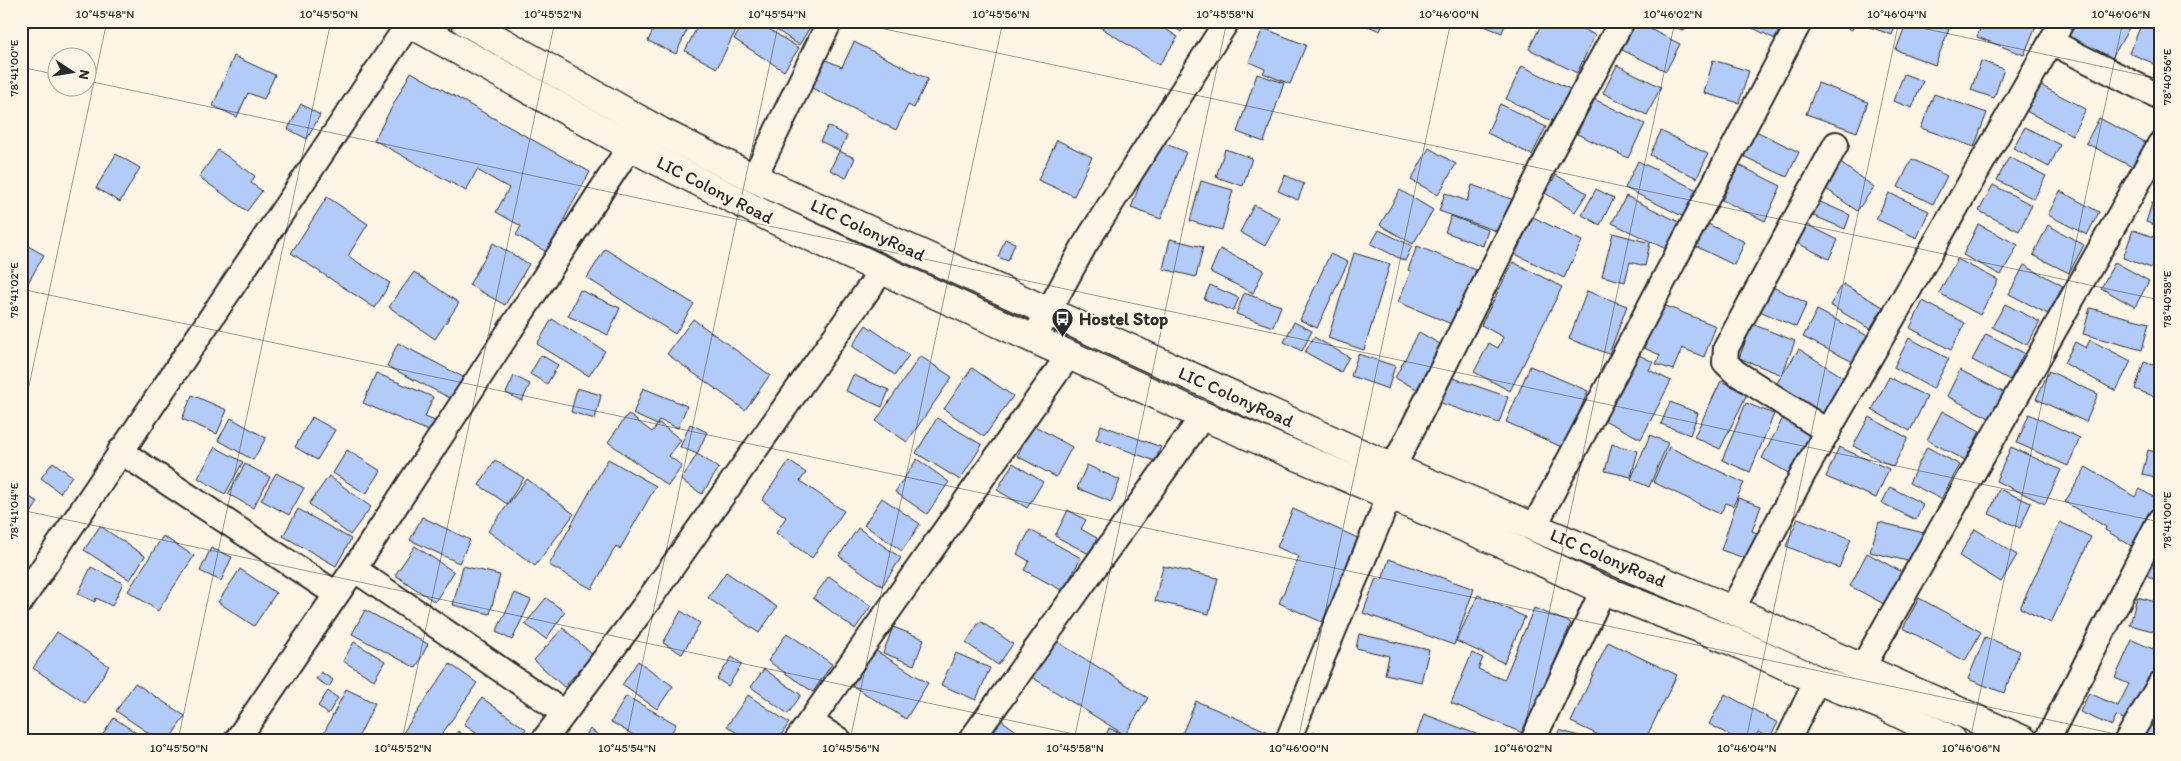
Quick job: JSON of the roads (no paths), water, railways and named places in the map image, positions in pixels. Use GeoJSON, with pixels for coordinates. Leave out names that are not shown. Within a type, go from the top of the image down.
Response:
{"type":"FeatureCollection","features":[{"type":"Feature","properties":{"kind":"main road","name":"LIC ColonyRoad"},"geometry":{"type":"LineString","coordinates":[[466,21],[661,132],[754,178],[1393,468],[1732,610],[2023,740]]}},
{"type":"Feature","properties":{"kind":"main road","name":"LIC Colony Road"},"geometry":{"type":"LineString","coordinates":[[408,22],[640,150],[769,217],[1034,338]]}},
{"type":"Feature","properties":{"kind":"main road"},"geometry":{"type":"LineString","coordinates":[[640,150],[661,132]]}},
{"type":"Feature","properties":{"kind":"main road","name":"LIC ColonyRoad"},"geometry":{"type":"LineString","coordinates":[[1034,338],[1203,416],[1501,542],[1603,590],[1730,640],[1817,680],[1884,706],[1952,740]]}},
{"type":"Feature","properties":{"kind":"main road"},"geometry":{"type":"LineString","coordinates":[[1569,575],[1582,548]]}},
{"type":"Feature","properties":{"kind":"street"},"geometry":{"type":"LineString","coordinates":[[754,178],[830,21]]}},
{"type":"Feature","properties":{"kind":"street"},"geometry":{"type":"LineString","coordinates":[[1034,338],[1084,246],[1227,21]]}},
{"type":"Feature","properties":{"kind":"street"},"geometry":{"type":"LineString","coordinates":[[1393,468],[1547,159],[1622,21]]}},
{"type":"Feature","properties":{"kind":"street"},"geometry":{"type":"LineString","coordinates":[[1534,527],[1800,21]]}},
{"type":"Feature","properties":{"kind":"street"},"geometry":{"type":"LineString","coordinates":[[1732,610],[1803,474],[2062,21]]}},
{"type":"Feature","properties":{"kind":"street"},"geometry":{"type":"LineString","coordinates":[[21,601],[408,22]]}},
{"type":"Feature","properties":{"kind":"street"},"geometry":{"type":"LineString","coordinates":[[2051,42],[2160,97]]}},
{"type":"Feature","properties":{"kind":"street"},"geometry":{"type":"LineString","coordinates":[[1828,432],[1735,372],[1725,362],[1726,348],[1836,144]]}},
{"type":"Feature","properties":{"kind":"street"},"geometry":{"type":"LineString","coordinates":[[1862,668],[2160,144]]}},
{"type":"Feature","properties":{"kind":"street"},"geometry":{"type":"LineString","coordinates":[[237,740],[640,150]]}},
{"type":"Feature","properties":{"kind":"street"},"geometry":{"type":"LineString","coordinates":[[544,740],[642,608],[882,270]]}},
{"type":"Feature","properties":{"kind":"street"},"geometry":{"type":"LineString","coordinates":[[839,740],[804,731],[1069,355]]}},
{"type":"Feature","properties":{"kind":"street"},"geometry":{"type":"LineString","coordinates":[[970,740],[1203,416]]}},
{"type":"Feature","properties":{"kind":"street"},"geometry":{"type":"LineString","coordinates":[[120,451],[336,594]]}},
{"type":"Feature","properties":{"kind":"street"},"geometry":{"type":"LineString","coordinates":[[1288,740],[1389,496]]}},
{"type":"Feature","properties":{"kind":"street"},"geometry":{"type":"LineString","coordinates":[[2047,740],[2160,520]]}},
{"type":"Feature","properties":{"kind":"street"},"geometry":{"type":"LineString","coordinates":[[354,569],[564,713]]}},
{"type":"Feature","properties":{"kind":"street"},"geometry":{"type":"LineString","coordinates":[[1533,740],[1603,590]]}},
{"type":"Feature","properties":{"kind":"street"},"geometry":{"type":"LineString","coordinates":[[1788,740],[1817,680]]}},
{"type":"Feature","properties":{"kind":"street"},"geometry":{"type":"LineString","coordinates":[[2126,740],[2160,684]]}},
{"type":"Feature","properties":{"kind":"place","name":"Hostel Stop"},"geometry":{"type":"Point","coordinates":[1063,338]}}]}
